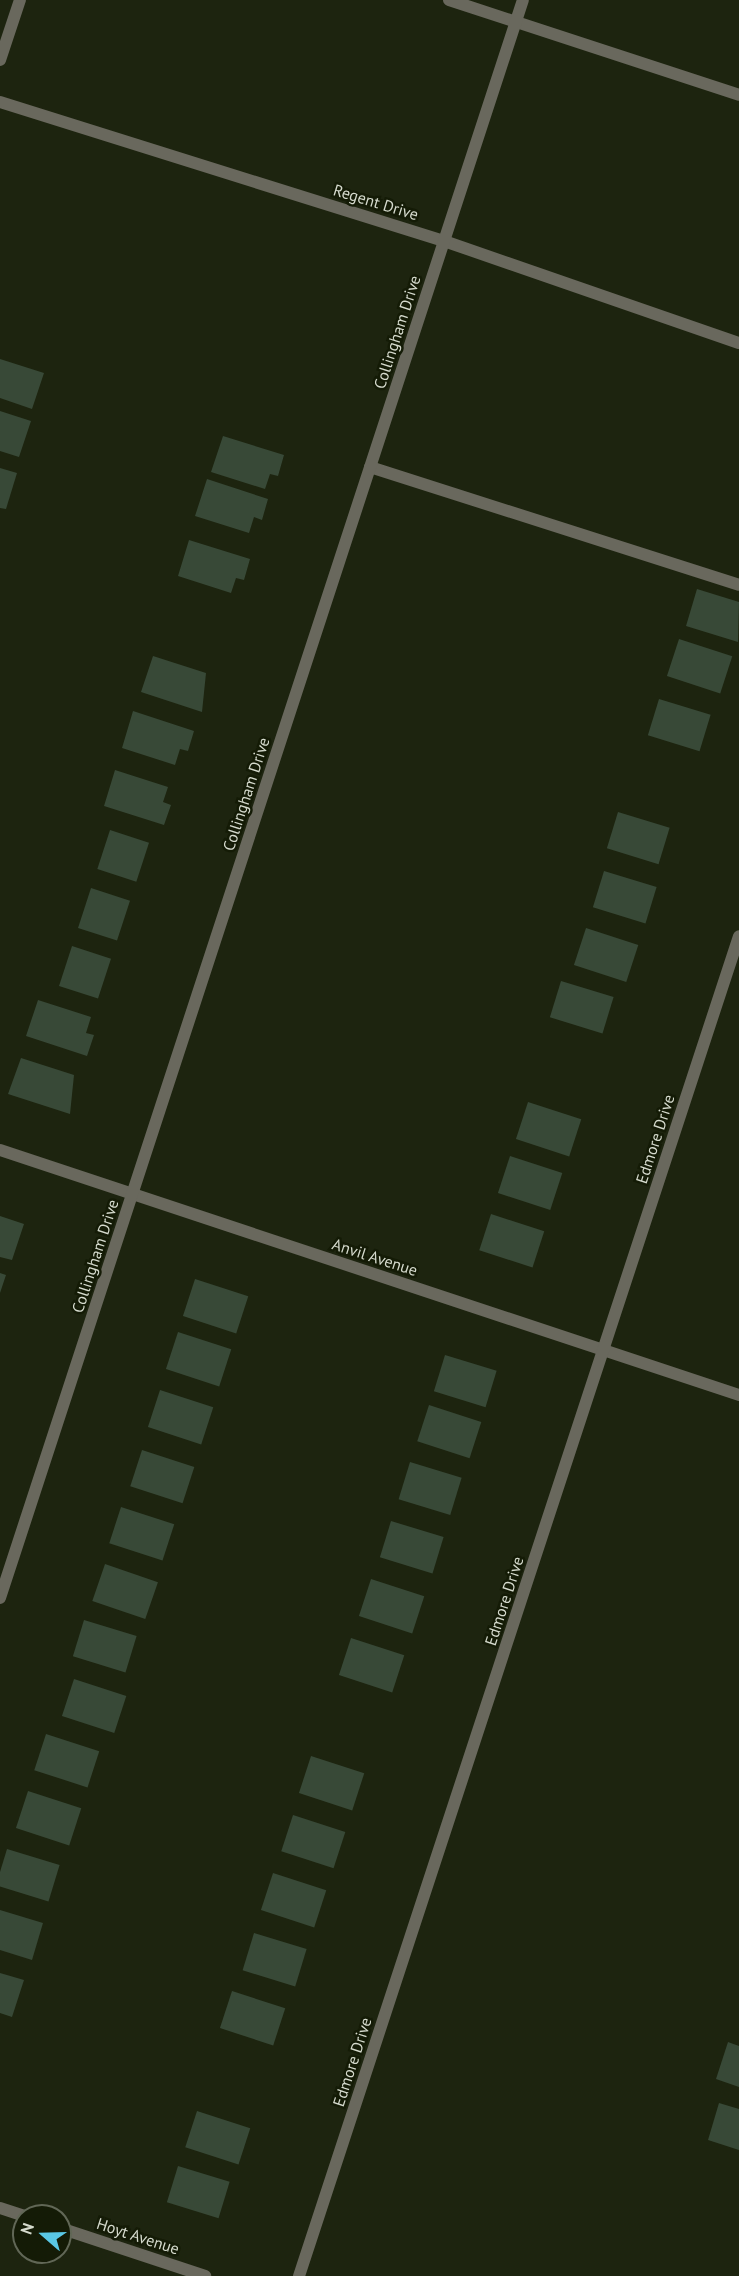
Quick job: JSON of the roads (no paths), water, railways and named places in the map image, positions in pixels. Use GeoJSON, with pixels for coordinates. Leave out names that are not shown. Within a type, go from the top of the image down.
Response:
{"type":"FeatureCollection","features":[{"type":"Feature","properties":{"kind":"street"},"geometry":{"type":"LineString","coordinates":[[0,60],[20,0]]}},
{"type":"Feature","properties":{"kind":"street"},"geometry":{"type":"LineString","coordinates":[[449,0],[739,95]]}},
{"type":"Feature","properties":{"kind":"street","name":"Collingham Drive"},"geometry":{"type":"LineString","coordinates":[[0,1598],[523,0]]}},
{"type":"Feature","properties":{"kind":"street","name":"Regent Drive"},"geometry":{"type":"LineString","coordinates":[[0,102],[444,241],[739,343]]}},
{"type":"Feature","properties":{"kind":"street"},"geometry":{"type":"LineString","coordinates":[[370,467],[739,585]]}},
{"type":"Feature","properties":{"kind":"street","name":"Edmore Drive"},"geometry":{"type":"LineString","coordinates":[[299,2276],[739,936]]}},
{"type":"Feature","properties":{"kind":"street","name":"Anvil Avenue"},"geometry":{"type":"LineString","coordinates":[[0,1150],[739,1395]]}},
{"type":"Feature","properties":{"kind":"street","name":"Hoyt Avenue"},"geometry":{"type":"LineString","coordinates":[[72,2232],[205,2276]]}}]}
